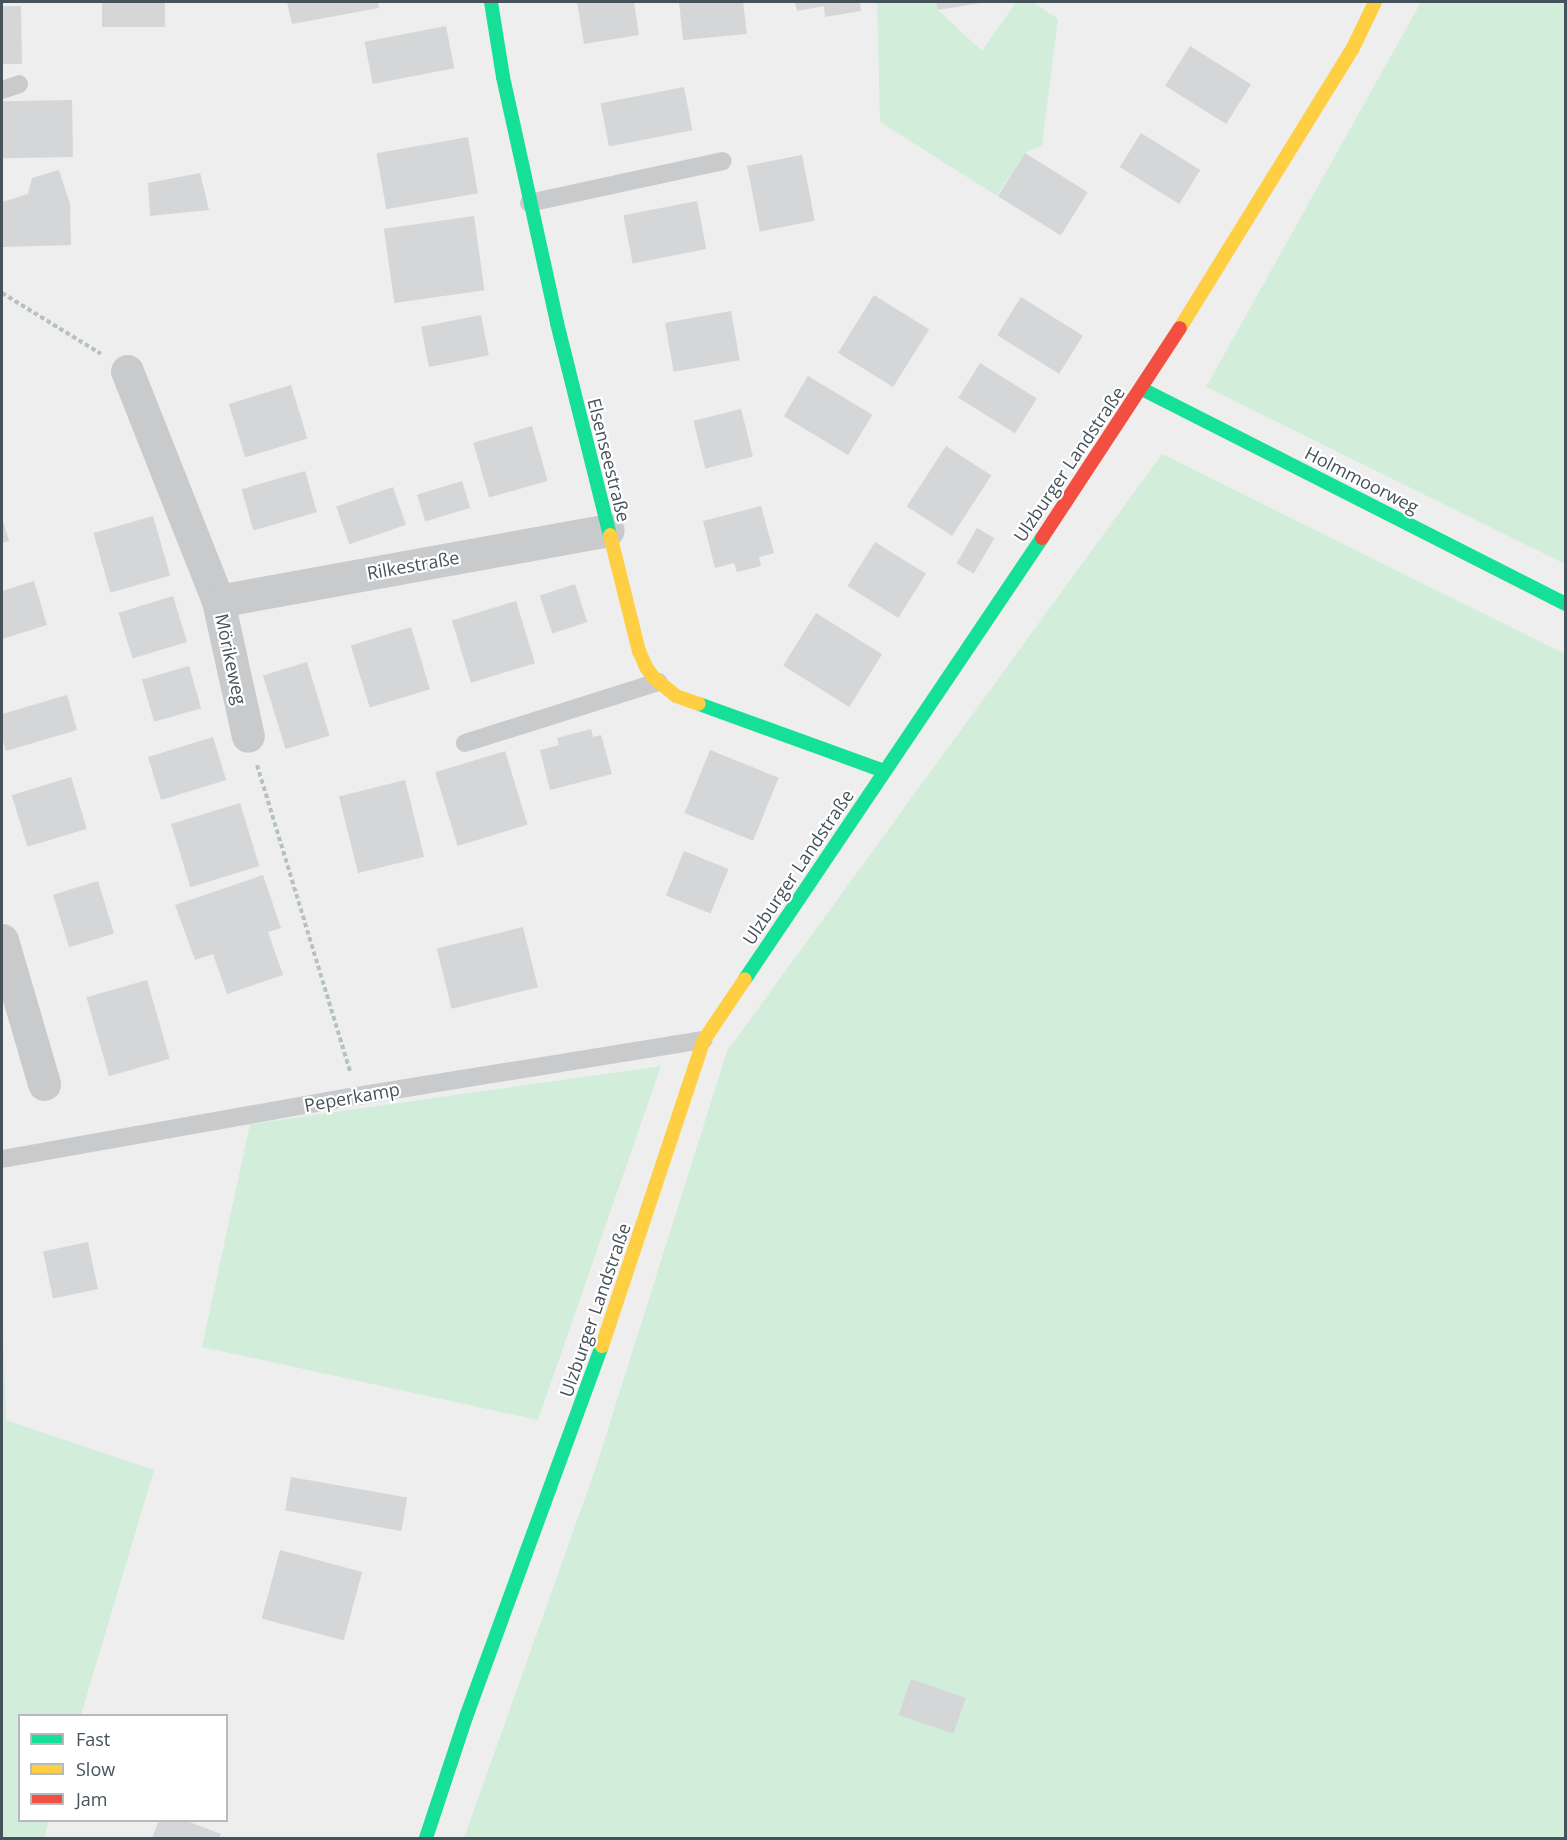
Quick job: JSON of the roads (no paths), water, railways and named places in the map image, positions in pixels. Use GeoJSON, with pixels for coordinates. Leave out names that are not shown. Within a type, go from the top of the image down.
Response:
{"type":"FeatureCollection","features":[{"type":"Feature","properties":{"kind":"street","name":"Elsenseestraße"},"geometry":{"type":"LineString","coordinates":[[491,2],[529,203],[608,530],[639,651],[646,667],[676,696],[884,771]]}},
{"type":"Feature","properties":{"kind":"street","name":"Ulzburger Landstraße"},"geometry":{"type":"LineString","coordinates":[[426,1839],[466,1717],[584,1402],[704,1040],[1142,389],[1352,50],[1375,2]]}},
{"type":"Feature","properties":{"kind":"street","name":"Mörikeweg"},"geometry":{"type":"LineString","coordinates":[[127,371],[218,601],[248,736]]}},
{"type":"Feature","properties":{"kind":"street","name":"Holmmoorweg"},"geometry":{"type":"LineString","coordinates":[[1142,389],[1566,604]]}},
{"type":"Feature","properties":{"kind":"street","name":"Rilkestraße"},"geometry":{"type":"LineString","coordinates":[[218,601],[608,530]]}},
{"type":"Feature","properties":{"kind":"street"},"geometry":{"type":"LineString","coordinates":[[2,940],[44,1084]]}},
{"type":"Feature","properties":{"kind":"lane"},"geometry":{"type":"LineString","coordinates":[[2,90],[20,84]]}},
{"type":"Feature","properties":{"kind":"lane"},"geometry":{"type":"LineString","coordinates":[[529,203],[723,161]]}},
{"type":"Feature","properties":{"kind":"lane"},"geometry":{"type":"LineString","coordinates":[[465,743],[659,682]]}},
{"type":"Feature","properties":{"kind":"lane","name":"Peperkamp"},"geometry":{"type":"LineString","coordinates":[[2,1159],[357,1096],[704,1040]]}}]}
